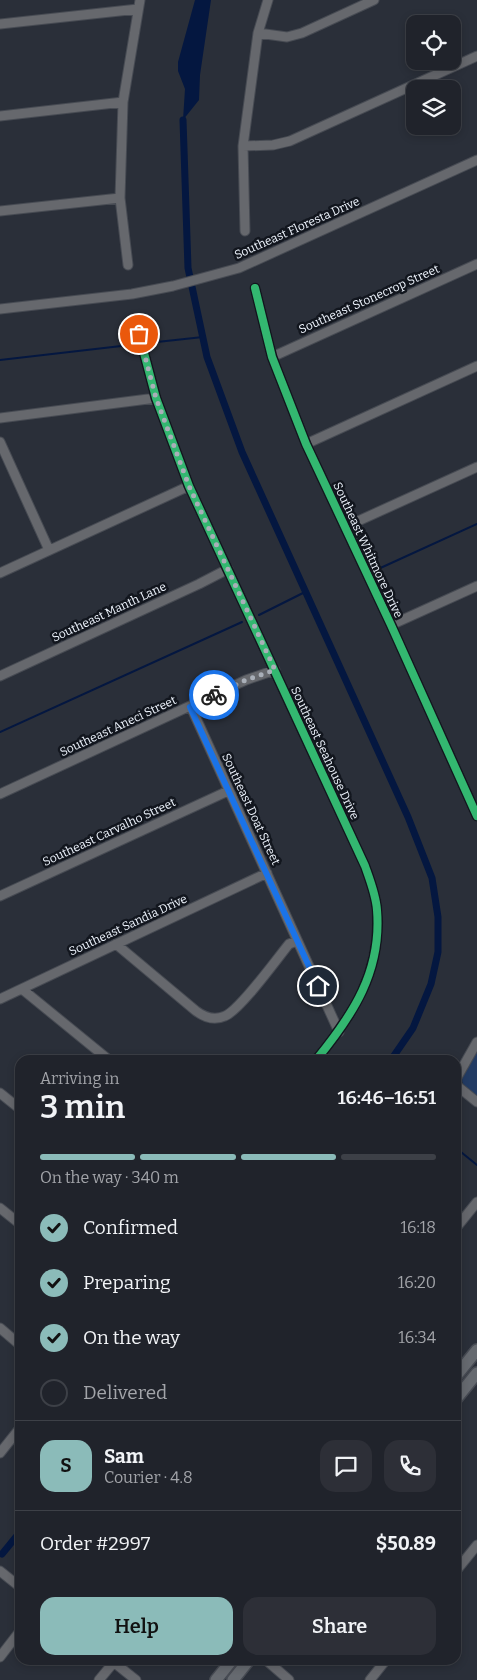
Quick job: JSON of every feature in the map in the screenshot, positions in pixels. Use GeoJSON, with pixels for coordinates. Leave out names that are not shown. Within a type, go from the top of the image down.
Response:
{"type":"FeatureCollection","features":[{"type":"Feature","properties":{"kind":"main road"},"geometry":{"type":"LineString","coordinates":[[461,1370],[477,1350]]}},
{"type":"Feature","properties":{"kind":"main road"},"geometry":{"type":"LineString","coordinates":[[461,1393],[477,1373]]}},
{"type":"Feature","properties":{"kind":"main road"},"geometry":{"type":"LineString","coordinates":[[216,1680],[228,1665]]}},
{"type":"Feature","properties":{"kind":"main road"},"geometry":{"type":"LineString","coordinates":[[233,1680],[245,1665]]}},
{"type":"Feature","properties":{"kind":"street"},"geometry":{"type":"LineString","coordinates":[[245,231],[243,146],[258,33],[268,0]]}},
{"type":"Feature","properties":{"kind":"street"},"geometry":{"type":"LineString","coordinates":[[258,33],[287,37],[302,33],[374,0]]}},
{"type":"Feature","properties":{"kind":"street"},"geometry":{"type":"LineString","coordinates":[[0,24],[139,5],[123,102],[120,198],[128,265]]}},
{"type":"Feature","properties":{"kind":"street"},"geometry":{"type":"LineString","coordinates":[[243,146],[273,145],[290,141],[477,56]]}},
{"type":"Feature","properties":{"kind":"street"},"geometry":{"type":"LineString","coordinates":[[0,116],[123,102]]}},
{"type":"Feature","properties":{"kind":"street","name":"Southeast Floresta Drive"},"geometry":{"type":"LineString","coordinates":[[0,308],[132,294],[173,286],[239,268],[477,160]]}},
{"type":"Feature","properties":{"kind":"street"},"geometry":{"type":"LineString","coordinates":[[0,211],[120,198]]}},
{"type":"Feature","properties":{"kind":"street","name":"Southeast Stonecrop Street"},"geometry":{"type":"LineString","coordinates":[[272,357],[477,264]]}},
{"type":"Feature","properties":{"kind":"street","name":"Southeast Whitmore Drive"},"geometry":{"type":"LineString","coordinates":[[255,288],[272,357],[306,444],[391,625],[477,816]]}},
{"type":"Feature","properties":{"kind":"street","name":"Southeast Seahouse Drive"},"geometry":{"type":"LineString","coordinates":[[135,318],[156,398],[189,486],[365,866],[373,888],[377,910],[376,952],[365,987],[358,1003],[339,1032],[320,1055]]}},
{"type":"Feature","properties":{"kind":"street"},"geometry":{"type":"LineString","coordinates":[[306,444],[477,366]]}},
{"type":"Feature","properties":{"kind":"street"},"geometry":{"type":"LineString","coordinates":[[0,418],[156,398]]}},
{"type":"Feature","properties":{"kind":"street"},"geometry":{"type":"LineString","coordinates":[[0,442],[49,550]]}},
{"type":"Feature","properties":{"kind":"street"},"geometry":{"type":"LineString","coordinates":[[345,527],[477,467]]}},
{"type":"Feature","properties":{"kind":"street"},"geometry":{"type":"LineString","coordinates":[[0,573],[189,486]]}},
{"type":"Feature","properties":{"kind":"street","name":"Southeast Manth Lane"},"geometry":{"type":"LineString","coordinates":[[0,676],[228,569]]}},
{"type":"Feature","properties":{"kind":"street"},"geometry":{"type":"LineString","coordinates":[[391,625],[476,590]]}},
{"type":"Feature","properties":{"kind":"street","name":"Southeast Aneci Street"},"geometry":{"type":"LineString","coordinates":[[0,794],[246,680],[275,670]]}},
{"type":"Feature","properties":{"kind":"street","name":"Southeast Doat Street"},"geometry":{"type":"LineString","coordinates":[[190,707],[339,1032]]}},
{"type":"Feature","properties":{"kind":"street","name":"Southeast Carvalho Street"},"geometry":{"type":"LineString","coordinates":[[0,896],[228,791]]}},
{"type":"Feature","properties":{"kind":"street","name":"Southeast Sandia Drive"},"geometry":{"type":"LineString","coordinates":[[0,999],[267,873]]}},
{"type":"Feature","properties":{"kind":"street"},"geometry":{"type":"LineString","coordinates":[[116,944],[200,1014],[211,1018],[224,1017],[236,1009],[289,944],[297,941]]}},
{"type":"Feature","properties":{"kind":"street"},"geometry":{"type":"LineString","coordinates":[[22,989],[103,1055]]}},
{"type":"Feature","properties":{"kind":"street"},"geometry":{"type":"LineString","coordinates":[[461,1070],[477,1042]]}},
{"type":"Feature","properties":{"kind":"street"},"geometry":{"type":"LineString","coordinates":[[461,1089],[477,1102]]}},
{"type":"Feature","properties":{"kind":"street"},"geometry":{"type":"LineString","coordinates":[[0,1093],[15,1105]]}},
{"type":"Feature","properties":{"kind":"street"},"geometry":{"type":"LineString","coordinates":[[461,1222],[477,1202]]}},
{"type":"Feature","properties":{"kind":"street"},"geometry":{"type":"LineString","coordinates":[[0,1208],[15,1220]]}},
{"type":"Feature","properties":{"kind":"street"},"geometry":{"type":"LineString","coordinates":[[0,1328],[15,1341]]}},
{"type":"Feature","properties":{"kind":"street"},"geometry":{"type":"LineString","coordinates":[[1,1450],[15,1434]]}},
{"type":"Feature","properties":{"kind":"street"},"geometry":{"type":"LineString","coordinates":[[461,1565],[477,1545]]}},
{"type":"Feature","properties":{"kind":"street"},"geometry":{"type":"LineString","coordinates":[[0,1571],[15,1583]]}},
{"type":"Feature","properties":{"kind":"street"},"geometry":{"type":"LineString","coordinates":[[0,1656],[15,1637]]}},
{"type":"Feature","properties":{"kind":"street"},"geometry":{"type":"LineString","coordinates":[[99,1680],[109,1665]]}},
{"type":"Feature","properties":{"kind":"street"},"geometry":{"type":"LineString","coordinates":[[117,1665],[136,1680]]}},
{"type":"Feature","properties":{"kind":"street"},"geometry":{"type":"LineString","coordinates":[[272,1665],[289,1680]]}},
{"type":"Feature","properties":{"kind":"street"},"geometry":{"type":"LineString","coordinates":[[370,1680],[382,1665]]}},
{"type":"Feature","properties":{"kind":"shaded area"},"geometry":{"type":"Polygon","coordinates":[[[195,0],[211,0],[200,75],[199,100],[183,120],[185,89],[178,71],[178,62],[195,0]]]}},
{"type":"Feature","properties":{"kind":"shaded area"},"geometry":{"type":"Polygon","coordinates":[[[477,1048],[477,1097],[464,1086],[462,1077],[477,1048]]]}},
{"type":"Feature","properties":{"kind":"waterway"},"geometry":{"type":"LineString","coordinates":[[183,120],[188,268],[207,357],[242,452],[408,817],[432,878],[438,917],[438,952],[431,984],[413,1028],[394,1055]]}},
{"type":"Feature","properties":{"kind":"waterway"},"geometry":{"type":"LineString","coordinates":[[157,342],[203,337]]}},
{"type":"Feature","properties":{"kind":"waterway"},"geometry":{"type":"LineString","coordinates":[[0,360],[130,345]]}},
{"type":"Feature","properties":{"kind":"waterway"},"geometry":{"type":"LineString","coordinates":[[376,570],[477,524]]}},
{"type":"Feature","properties":{"kind":"waterway"},"geometry":{"type":"LineString","coordinates":[[259,615],[305,592]]}},
{"type":"Feature","properties":{"kind":"waterway"},"geometry":{"type":"LineString","coordinates":[[0,732],[242,622]]}},
{"type":"Feature","properties":{"kind":"waterway"},"geometry":{"type":"LineString","coordinates":[[461,1152],[477,1165]]}},
{"type":"Feature","properties":{"kind":"waterway"},"geometry":{"type":"LineString","coordinates":[[2,1554],[15,1538]]}},
{"type":"Feature","properties":{"kind":"cycle path"},"geometry":{"type":"LineString","coordinates":[[255,288],[272,357],[306,444],[391,625],[477,816]]}},
{"type":"Feature","properties":{"kind":"cycle path"},"geometry":{"type":"LineString","coordinates":[[135,319],[156,398],[189,486],[365,866],[374,893],[377,910],[377,932],[375,953],[370,972],[353,1009],[320,1055]]}},
{"type":"Feature","properties":{"kind":"way so far"},"geometry":{"type":"LineString","coordinates":[[139,334],[156,398],[189,486],[275,670],[246,680],[214,695]]}},
{"type":"Feature","properties":{"kind":"route"},"geometry":{"type":"LineString","coordinates":[[214,695],[190,707],[318,986]]}}]}
